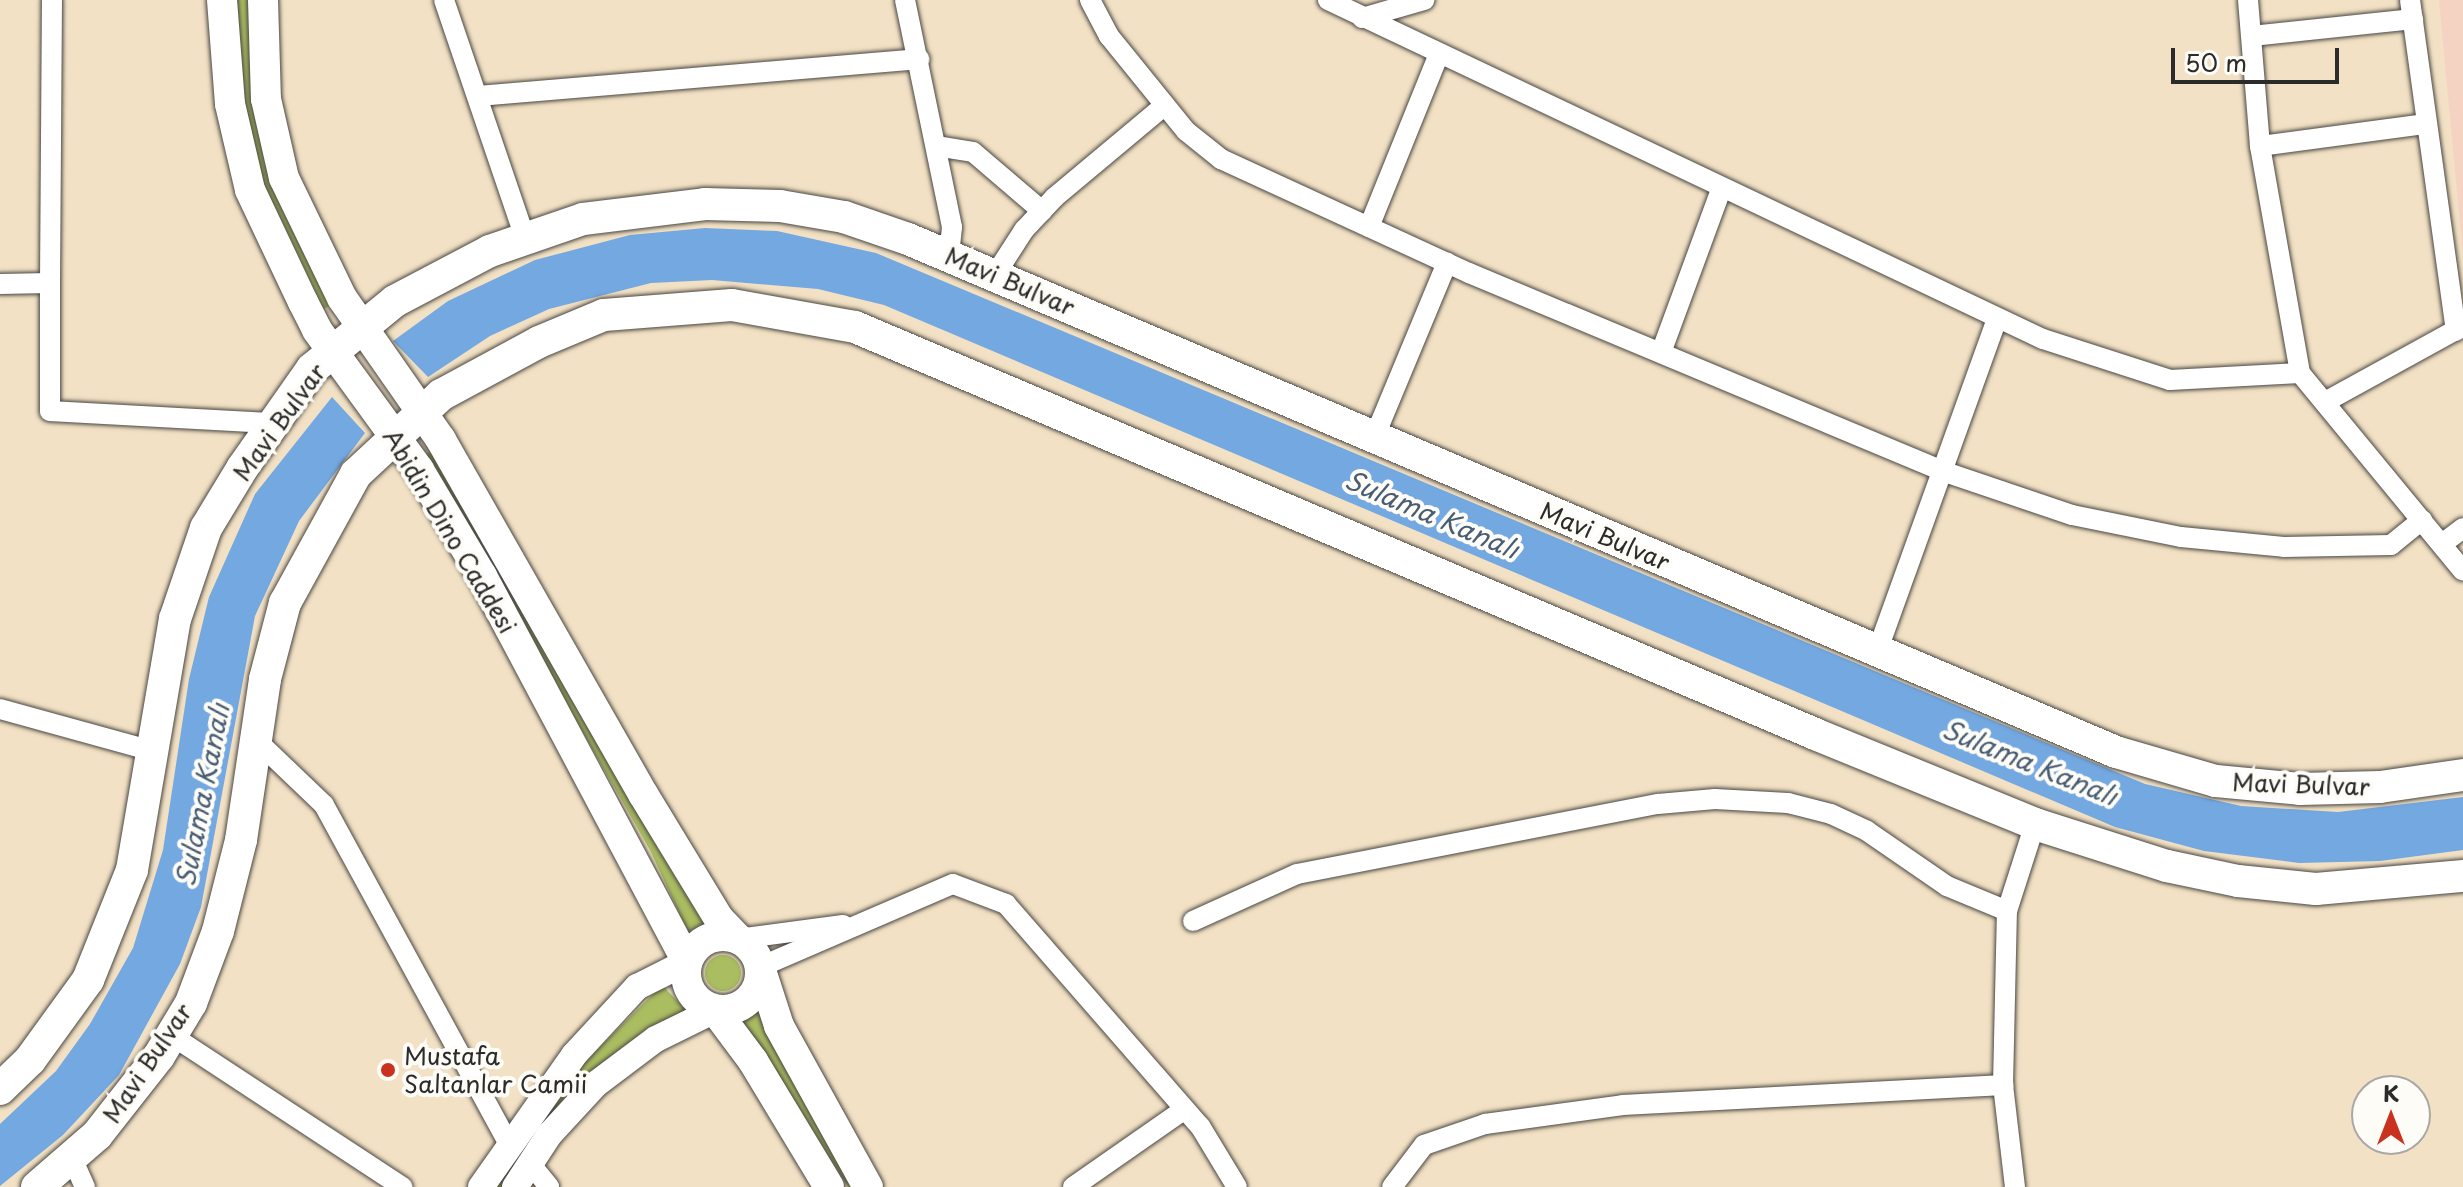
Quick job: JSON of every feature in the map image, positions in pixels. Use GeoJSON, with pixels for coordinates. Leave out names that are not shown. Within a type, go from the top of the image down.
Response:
{"type":"FeatureCollection","features":[{"type":"Feature","properties":{"kind":"main road","name":"Abidin Dino Caddesi"},"geometry":{"type":"LineString","coordinates":[[222,0],[230,104],[250,190],[317,330],[396,438],[482,576],[687,962]]}},
{"type":"Feature","properties":{"kind":"main road","name":"Abidin Dino Caddesi"},"geometry":{"type":"LineString","coordinates":[[263,0],[266,99],[284,178],[342,298],[422,413],[643,794],[719,919],[738,939]]}},
{"type":"Feature","properties":{"kind":"main road","name":"Mavi Bulvar"},"geometry":{"type":"LineString","coordinates":[[0,1089],[30,1060],[88,980],[132,870],[175,619],[206,528],[274,423],[312,369],[395,301],[525,238],[583,219],[705,204],[780,206],[844,217],[949,254],[1374,438],[2116,752],[2216,781],[2300,789],[2380,787],[2463,775]]}},
{"type":"Feature","properties":{"kind":"main road","name":"Mavi Bulvar"},"geometry":{"type":"LineString","coordinates":[[37,1187],[78,1173],[191,1003],[218,931],[241,840],[255,739],[277,633],[299,569],[356,474],[441,395],[511,357],[604,315],[732,305],[855,327],[2035,824],[2167,866],[2238,881],[2316,889],[2463,876]]}},
{"type":"Feature","properties":{"kind":"main road"},"geometry":{"type":"LineString","coordinates":[[829,1187],[753,1061],[715,1010],[688,987],[687,962],[702,942],[726,936],[749,946],[760,967],[779,1026],[868,1187]]}},
{"type":"Feature","properties":{"kind":"main road"},"geometry":{"type":"LineString","coordinates":[[715,1010],[749,1000],[760,967]]}},
{"type":"Feature","properties":{"kind":"street"},"geometry":{"type":"LineString","coordinates":[[52,0],[50,411],[274,423]]}},
{"type":"Feature","properties":{"kind":"street"},"geometry":{"type":"LineString","coordinates":[[444,0],[525,238]]}},
{"type":"Feature","properties":{"kind":"street"},"geometry":{"type":"LineString","coordinates":[[905,0],[952,227],[949,254]]}},
{"type":"Feature","properties":{"kind":"street"},"geometry":{"type":"LineString","coordinates":[[1090,0],[1109,36],[1186,131],[1221,159],[1447,263],[1662,350],[1945,472],[2072,515],[2181,537],[2284,547],[2391,545],[2422,520]]}},
{"type":"Feature","properties":{"kind":"street"},"geometry":{"type":"LineString","coordinates":[[1328,0],[1438,56],[2043,339],[2170,380],[2300,373]]}},
{"type":"Feature","properties":{"kind":"street"},"geometry":{"type":"LineString","coordinates":[[1362,18],[1424,0]]}},
{"type":"Feature","properties":{"kind":"street"},"geometry":{"type":"LineString","coordinates":[[2248,0],[2260,146],[2300,373],[2463,571]]}},
{"type":"Feature","properties":{"kind":"street"},"geometry":{"type":"LineString","coordinates":[[2252,36],[2411,9],[2424,124],[2460,328],[2325,402]]}},
{"type":"Feature","properties":{"kind":"street"},"geometry":{"type":"LineString","coordinates":[[1369,227],[1438,56]]}},
{"type":"Feature","properties":{"kind":"street"},"geometry":{"type":"LineString","coordinates":[[479,96],[919,59]]}},
{"type":"Feature","properties":{"kind":"street"},"geometry":{"type":"LineString","coordinates":[[995,275],[1042,211],[1165,105]]}},
{"type":"Feature","properties":{"kind":"street"},"geometry":{"type":"LineString","coordinates":[[2260,146],[2424,124]]}},
{"type":"Feature","properties":{"kind":"street"},"geometry":{"type":"LineString","coordinates":[[936,146],[973,152],[1042,211]]}},
{"type":"Feature","properties":{"kind":"street"},"geometry":{"type":"LineString","coordinates":[[1662,350],[1721,190]]}},
{"type":"Feature","properties":{"kind":"street"},"geometry":{"type":"LineString","coordinates":[[1374,438],[1447,263]]}},
{"type":"Feature","properties":{"kind":"street"},"geometry":{"type":"LineString","coordinates":[[0,284],[50,283]]}},
{"type":"Feature","properties":{"kind":"street"},"geometry":{"type":"LineString","coordinates":[[1877,652],[1945,472],[1997,319]]}},
{"type":"Feature","properties":{"kind":"street"},"geometry":{"type":"LineString","coordinates":[[2442,544],[2463,528]]}},
{"type":"Feature","properties":{"kind":"street"},"geometry":{"type":"LineString","coordinates":[[0,709],[152,751]]}},
{"type":"Feature","properties":{"kind":"street"},"geometry":{"type":"LineString","coordinates":[[255,739],[324,805],[508,1143]]}},
{"type":"Feature","properties":{"kind":"street"},"geometry":{"type":"LineString","coordinates":[[1193,921],[1297,874],[1658,804],[1715,799],[1788,803],[1831,814],[1867,831],[1947,886],[2007,911]]}},
{"type":"Feature","properties":{"kind":"street"},"geometry":{"type":"LineString","coordinates":[[2015,1187],[2003,1085],[2007,911],[2035,824]]}},
{"type":"Feature","properties":{"kind":"street"},"geometry":{"type":"LineString","coordinates":[[760,967],[953,884],[1006,904],[1185,1109],[1237,1187]]}},
{"type":"Feature","properties":{"kind":"street"},"geometry":{"type":"LineString","coordinates":[[738,939],[867,921]]}},
{"type":"Feature","properties":{"kind":"street"},"geometry":{"type":"LineString","coordinates":[[481,1187],[508,1143],[558,1074],[637,987],[687,962]]}},
{"type":"Feature","properties":{"kind":"street"},"geometry":{"type":"LineString","coordinates":[[515,1187],[529,1162],[596,1084],[656,1039],[715,1010]]}},
{"type":"Feature","properties":{"kind":"street"},"geometry":{"type":"LineString","coordinates":[[171,1035],[402,1187]]}},
{"type":"Feature","properties":{"kind":"street"},"geometry":{"type":"LineString","coordinates":[[1392,1187],[1424,1145],[1485,1124],[1623,1105],[2003,1085]]}},
{"type":"Feature","properties":{"kind":"street"},"geometry":{"type":"LineString","coordinates":[[1073,1187],[1185,1109]]}},
{"type":"Feature","properties":{"kind":"street"},"geometry":{"type":"LineString","coordinates":[[529,1162],[549,1187]]}},
{"type":"Feature","properties":{"kind":"shaded area"},"geometry":{"type":"Polygon","coordinates":[[[2439,0],[2463,0],[2463,255],[2439,0]]]}},
{"type":"Feature","properties":{"kind":"green space"},"geometry":{"type":"Polygon","coordinates":[[[232,0],[250,0],[331,305],[324,309],[261,178],[243,96],[232,0]]]}},
{"type":"Feature","properties":{"kind":"green space"},"geometry":{"type":"Polygon","coordinates":[[[434,449],[657,847],[705,923],[688,932],[650,850],[425,455],[434,449]]]}},
{"type":"Feature","properties":{"kind":"green space"},"geometry":{"type":"Polygon","coordinates":[[[723,955],[736,960],[741,973],[736,986],[723,991],[710,986],[705,973],[710,960],[723,955]]]}},
{"type":"Feature","properties":{"kind":"green space"},"geometry":{"type":"Polygon","coordinates":[[[662,985],[687,1011],[649,1027],[585,1076],[541,1127],[502,1187],[496,1187],[580,1067],[662,985]]]}},
{"type":"Feature","properties":{"kind":"green space"},"geometry":{"type":"Polygon","coordinates":[[[758,1012],[772,1044],[855,1187],[848,1187],[762,1049],[739,1023],[758,1012]]]}},
{"type":"Feature","properties":{"kind":"water","name":"Sulama Kanalı"},"geometry":{"type":"Polygon","coordinates":[[[705,228],[777,231],[876,253],[2145,784],[2241,806],[2338,812],[2463,797],[2463,850],[2380,861],[2299,863],[2204,851],[2115,827],[884,305],[818,289],[712,280],[651,283],[549,309],[490,336],[428,377],[393,341],[448,301],[535,260],[630,235],[705,228]]]}},
{"type":"Feature","properties":{"kind":"water","name":"Sulama Kanalı"},"geometry":{"type":"Polygon","coordinates":[[[332,397],[365,433],[299,521],[255,616],[201,907],[180,964],[119,1075],[63,1135],[0,1186],[0,1124],[56,1071],[90,1024],[133,948],[163,850],[189,679],[209,597],[255,494],[332,397]]]}},
{"type":"Feature","properties":{"kind":"place","name":"Mustafa Saltanlar Camii"},"geometry":{"type":"Point","coordinates":[388,1070]}}]}
